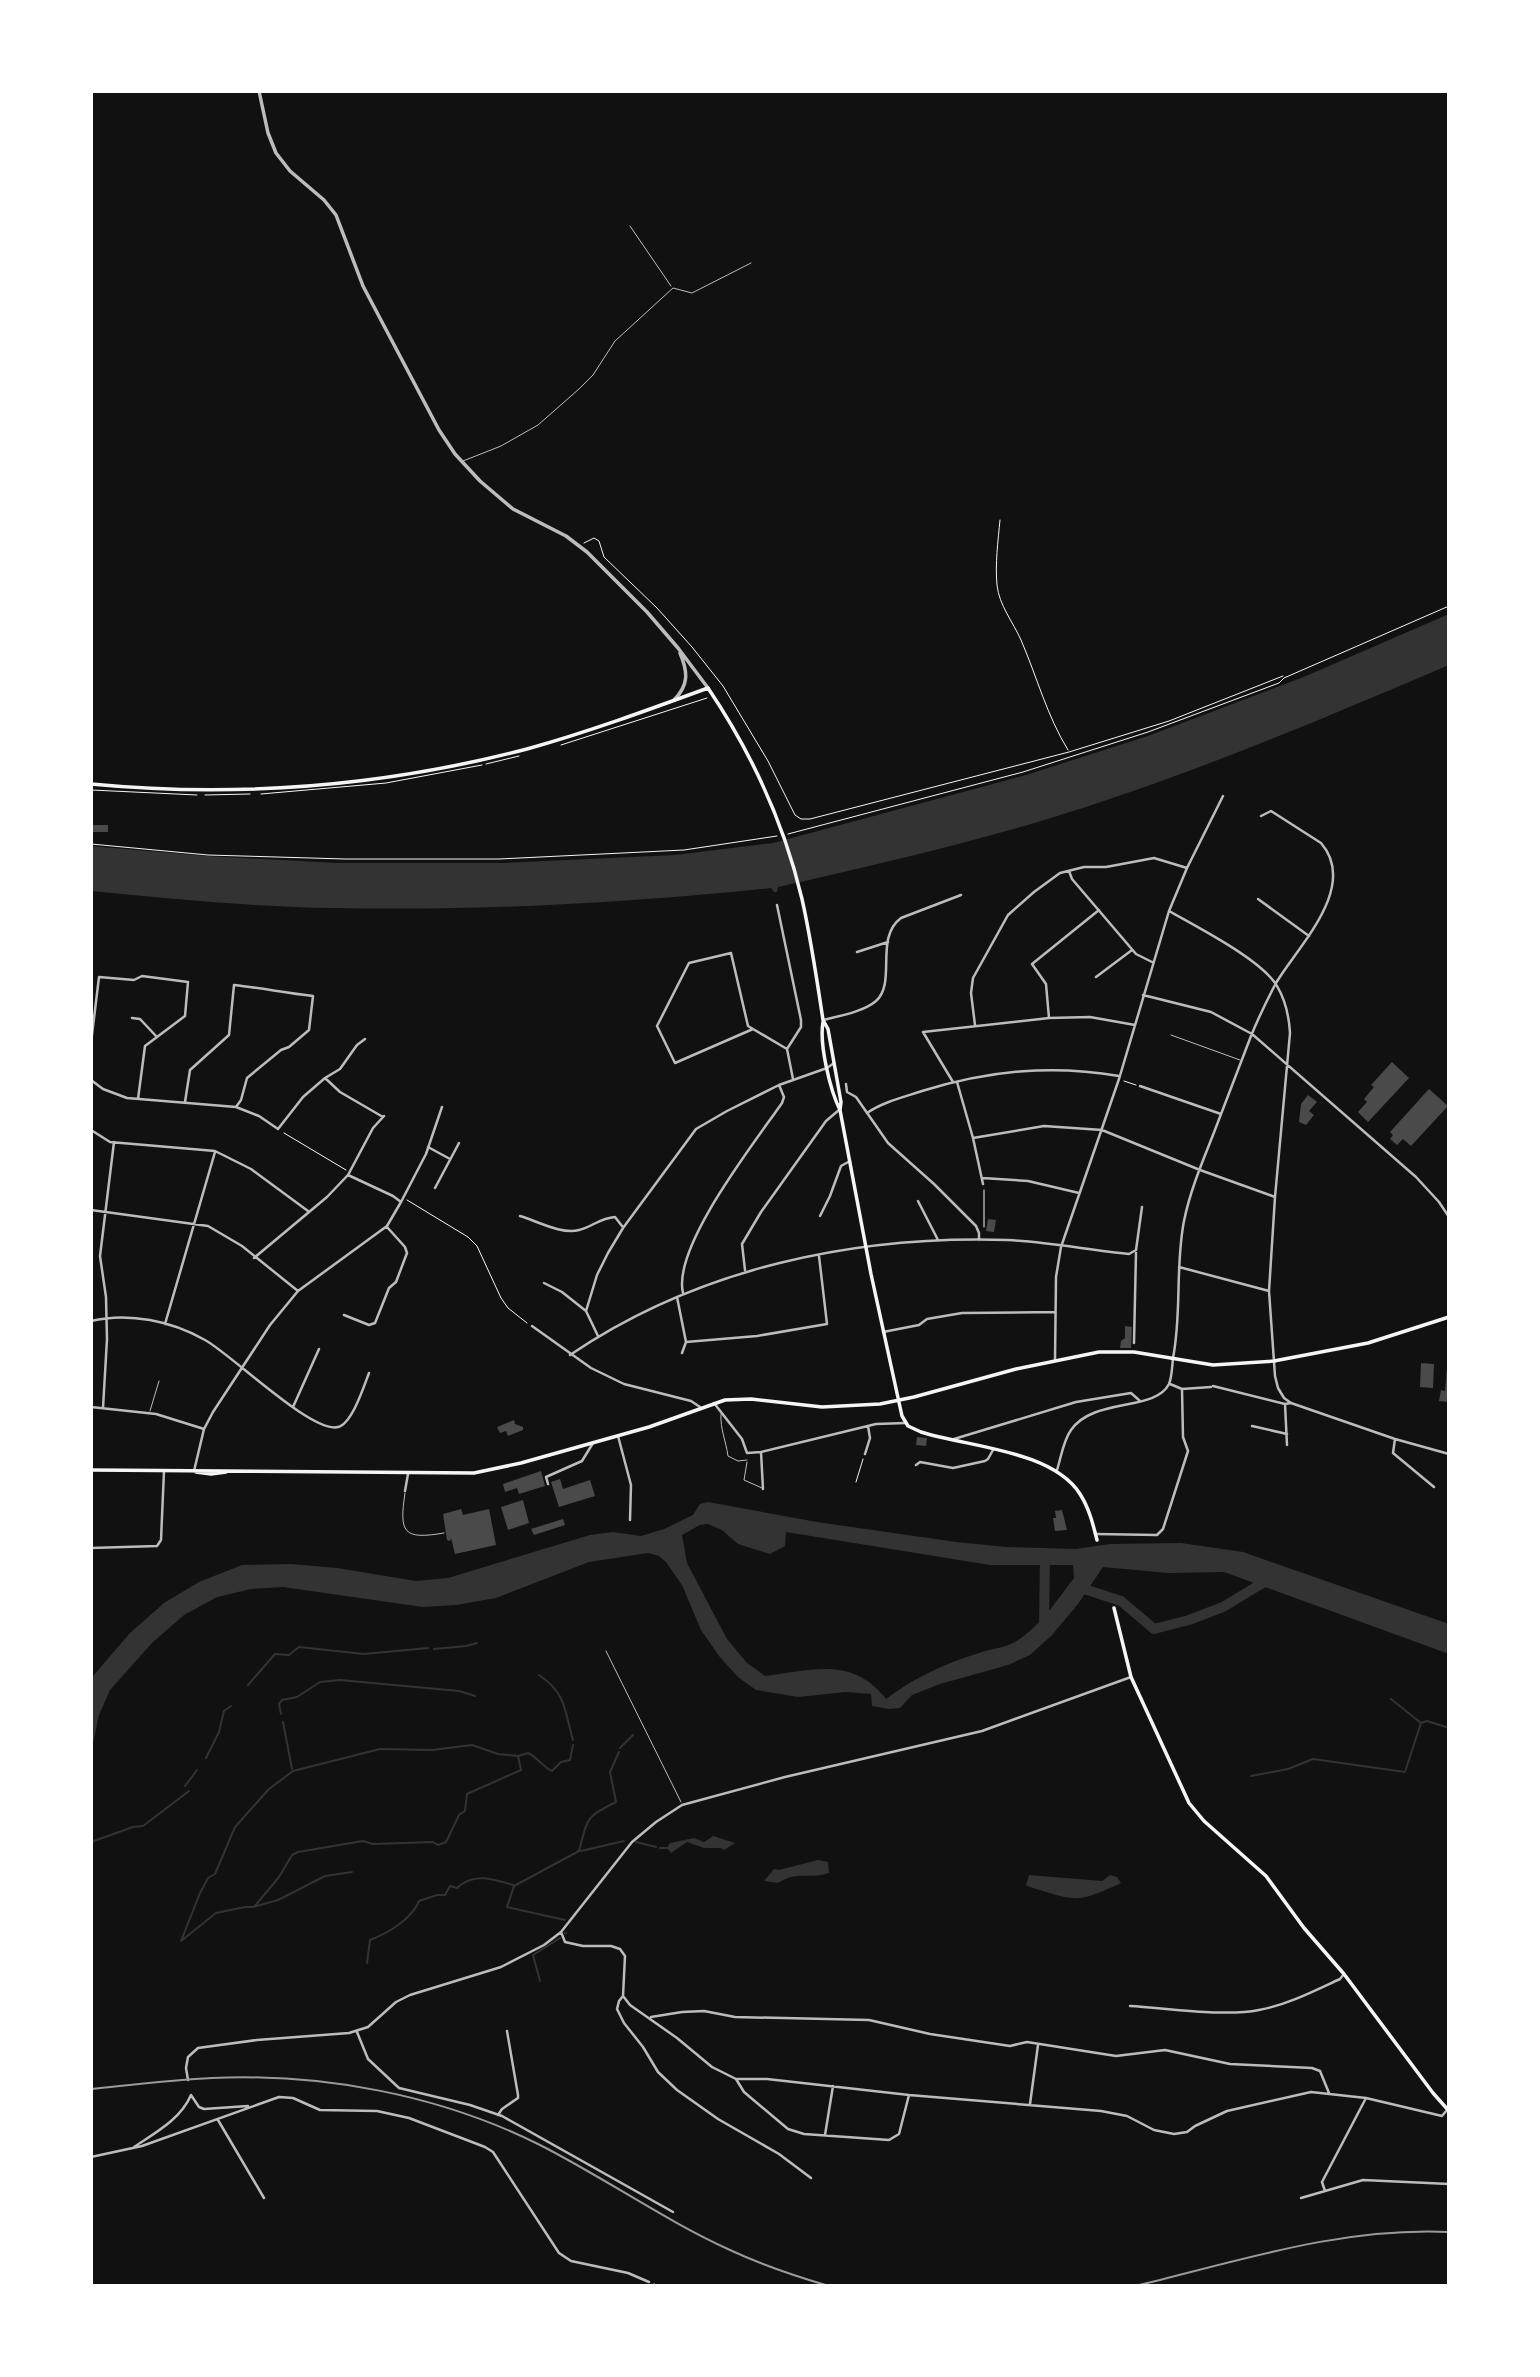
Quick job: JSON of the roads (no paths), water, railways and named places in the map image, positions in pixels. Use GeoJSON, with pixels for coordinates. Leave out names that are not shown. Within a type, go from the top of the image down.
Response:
{"type":"FeatureCollection","features":[{"type":"Feature","properties":{"kind":"main road"},"geometry":{"type":"LineString","coordinates":[[91,784],[166,789],[257,789],[397,776],[463,764],[536,746],[708,688],[748,757],[778,821],[804,912],[823,1020],[828,1029],[841,1102],[840,1110]]}},
{"type":"Feature","properties":{"kind":"main road"},"geometry":{"type":"LineString","coordinates":[[823,1020],[821,1031],[827,1068],[840,1110],[883,1332],[906,1423],[921,1432],[1037,1461],[1057,1470],[1080,1494],[1089,1512],[1097,1540]]}},
{"type":"Feature","properties":{"kind":"main road"},"geometry":{"type":"LineString","coordinates":[[91,1470],[194,1471],[211,1474],[459,1474],[497,1469],[593,1443],[669,1421],[714,1403],[741,1399],[839,1408],[899,1401],[1055,1360],[1112,1351],[1213,1365],[1274,1361],[1368,1343],[1449,1317]]}},
{"type":"Feature","properties":{"kind":"main road"},"geometry":{"type":"LineString","coordinates":[[1114,1608],[1131,1677],[1189,1803],[1204,1821],[1271,1882],[1304,1928],[1344,1974],[1448,2110]]}},
{"type":"Feature","properties":{"kind":"street"},"geometry":{"type":"LineString","coordinates":[[259,91],[268,133],[276,153],[290,171],[333,210],[342,227],[363,286],[439,430],[461,462],[513,509],[579,545],[637,601],[708,688]]}},
{"type":"Feature","properties":{"kind":"street"},"geometry":{"type":"LineString","coordinates":[[674,701],[687,680],[678,648]]}},
{"type":"Feature","properties":{"kind":"street"},"geometry":{"type":"LineString","coordinates":[[1055,1360],[1056,1277],[1061,1247],[1119,1078],[1169,911],[1223,796]]}},
{"type":"Feature","properties":{"kind":"street"},"geometry":{"type":"LineString","coordinates":[[1057,1470],[1069,1433],[1077,1424],[1097,1411],[1155,1398],[1169,1384],[1178,1319],[1179,1267],[1184,1223],[1200,1170],[1252,1034],[1276,984],[1326,908],[1331,893],[1331,862],[1328,850],[1271,811],[1261,816]]}},
{"type":"Feature","properties":{"kind":"street"},"geometry":{"type":"LineString","coordinates":[[975,1025],[971,985],[1004,922],[1034,892],[1060,873],[1069,870],[1106,867],[1147,858],[1175,863],[1187,869]]}},
{"type":"Feature","properties":{"kind":"street"},"geometry":{"type":"LineString","coordinates":[[1069,870],[1072,879],[1132,950],[1153,962]]}},
{"type":"Feature","properties":{"kind":"street"},"geometry":{"type":"LineString","coordinates":[[823,1020],[861,1008],[878,998],[883,986],[890,930],[901,918],[961,895]]}},
{"type":"Feature","properties":{"kind":"street"},"geometry":{"type":"LineString","coordinates":[[1258,900],[1309,936]]}},
{"type":"Feature","properties":{"kind":"street"},"geometry":{"type":"LineString","coordinates":[[777,905],[801,1020],[801,1027],[788,1049],[793,1079]]}},
{"type":"Feature","properties":{"kind":"street"},"geometry":{"type":"LineString","coordinates":[[1049,1018],[1046,984],[1032,964],[1099,910]]}},
{"type":"Feature","properties":{"kind":"street"},"geometry":{"type":"LineString","coordinates":[[1169,911],[1254,963],[1276,984],[1289,1014],[1290,1033],[1269,1291],[1278,1388],[1284,1398],[1292,1403],[1395,1439],[1449,1454]]}},
{"type":"Feature","properties":{"kind":"street"},"geometry":{"type":"LineString","coordinates":[[857,952],[888,942]]}},
{"type":"Feature","properties":{"kind":"street"},"geometry":{"type":"LineString","coordinates":[[1096,977],[1132,950]]}},
{"type":"Feature","properties":{"kind":"street"},"geometry":{"type":"LineString","coordinates":[[753,1029],[675,1063],[657,1026],[689,962],[731,953],[748,1026],[788,1049]]}},
{"type":"Feature","properties":{"kind":"street"},"geometry":{"type":"LineString","coordinates":[[91,1043],[99,977],[134,980],[142,976],[188,982],[185,1016],[167,1031],[156,1036],[143,1050],[138,1099]]}},
{"type":"Feature","properties":{"kind":"street"},"geometry":{"type":"LineString","coordinates":[[185,1102],[190,1070],[229,1035],[234,985],[313,996],[311,1026],[307,1033],[281,1050],[247,1079],[236,1107]]}},
{"type":"Feature","properties":{"kind":"street"},"geometry":{"type":"LineString","coordinates":[[1143,995],[1211,1012],[1252,1034],[1416,1177],[1449,1217]]}},
{"type":"Feature","properties":{"kind":"street"},"geometry":{"type":"LineString","coordinates":[[983,1184],[974,1138],[955,1082],[923,1032],[1049,1018],[1090,1017],[1135,1025]]}},
{"type":"Feature","properties":{"kind":"street"},"geometry":{"type":"LineString","coordinates":[[132,1018],[140,1019],[156,1036]]}},
{"type":"Feature","properties":{"kind":"street"},"geometry":{"type":"LineString","coordinates":[[91,1080],[116,1095],[236,1107],[259,1116],[278,1129],[303,1097],[340,1069],[357,1045],[365,1039]]}},
{"type":"Feature","properties":{"kind":"street"},"geometry":{"type":"LineString","coordinates":[[586,1311],[597,1275],[623,1228],[691,1135],[713,1119],[779,1085],[834,1063]]}},
{"type":"Feature","properties":{"kind":"street"},"geometry":{"type":"LineString","coordinates":[[867,1113],[899,1098],[993,1073],[1085,1070],[1119,1078]]}},
{"type":"Feature","properties":{"kind":"street"},"geometry":{"type":"LineString","coordinates":[[254,1258],[327,1197],[348,1175],[363,1144],[383,1117],[340,1092],[325,1078]]}},
{"type":"Feature","properties":{"kind":"street"},"geometry":{"type":"LineString","coordinates":[[846,1084],[847,1092],[856,1097],[888,1143],[976,1226],[979,1240]]}},
{"type":"Feature","properties":{"kind":"street"},"geometry":{"type":"LineString","coordinates":[[682,1293],[680,1280],[702,1223],[782,1103],[784,1097],[779,1085]]}},
{"type":"Feature","properties":{"kind":"street"},"geometry":{"type":"LineString","coordinates":[[1140,1086],[1221,1114]]}},
{"type":"Feature","properties":{"kind":"street"},"geometry":{"type":"LineString","coordinates":[[194,1471],[204,1429],[270,1325],[298,1291],[387,1226],[428,1147],[442,1107]]}},
{"type":"Feature","properties":{"kind":"street"},"geometry":{"type":"LineString","coordinates":[[745,1270],[742,1244],[761,1212],[826,1121],[840,1110]]}},
{"type":"Feature","properties":{"kind":"street"},"geometry":{"type":"LineString","coordinates":[[974,1138],[1044,1126],[1102,1130],[1275,1197]]}},
{"type":"Feature","properties":{"kind":"street"},"geometry":{"type":"LineString","coordinates":[[91,1130],[114,1142],[215,1152],[251,1170],[308,1212]]}},
{"type":"Feature","properties":{"kind":"street"},"geometry":{"type":"LineString","coordinates":[[103,1408],[106,1297],[100,1256],[114,1142]]}},
{"type":"Feature","properties":{"kind":"street"},"geometry":{"type":"LineString","coordinates":[[435,1188],[459,1143]]}},
{"type":"Feature","properties":{"kind":"street"},"geometry":{"type":"LineString","coordinates":[[428,1147],[450,1159]]}},
{"type":"Feature","properties":{"kind":"street"},"geometry":{"type":"LineString","coordinates":[[165,1324],[215,1152]]}},
{"type":"Feature","properties":{"kind":"street"},"geometry":{"type":"LineString","coordinates":[[820,1216],[841,1166],[850,1161]]}},
{"type":"Feature","properties":{"kind":"street"},"geometry":{"type":"LineString","coordinates":[[348,1175],[401,1202]]}},
{"type":"Feature","properties":{"kind":"street"},"geometry":{"type":"LineString","coordinates":[[982,1178],[1028,1181],[1079,1193]]}},
{"type":"Feature","properties":{"kind":"street"},"geometry":{"type":"LineString","coordinates":[[918,1201],[938,1240]]}},
{"type":"Feature","properties":{"kind":"street"},"geometry":{"type":"LineString","coordinates":[[1135,1343],[1136,1250],[1142,1207]]}},
{"type":"Feature","properties":{"kind":"street"},"geometry":{"type":"LineString","coordinates":[[91,1210],[193,1223],[220,1231],[298,1291]]}},
{"type":"Feature","properties":{"kind":"street"},"geometry":{"type":"LineString","coordinates":[[520,1216],[572,1231],[582,1230],[604,1218],[615,1217],[623,1228]]}},
{"type":"Feature","properties":{"kind":"street"},"geometry":{"type":"LineString","coordinates":[[344,1315],[369,1325],[375,1323],[388,1288],[396,1282],[407,1253],[387,1226]]}},
{"type":"Feature","properties":{"kind":"street"},"geometry":{"type":"LineString","coordinates":[[570,1355],[598,1336],[682,1293],[745,1270],[866,1246],[938,1240],[1012,1240],[1129,1254],[1136,1250]]}},
{"type":"Feature","properties":{"kind":"street"},"geometry":{"type":"LineString","coordinates":[[686,1342],[757,1336],[827,1324],[819,1255]]}},
{"type":"Feature","properties":{"kind":"street"},"geometry":{"type":"LineString","coordinates":[[1179,1267],[1269,1291]]}},
{"type":"Feature","properties":{"kind":"street"},"geometry":{"type":"LineString","coordinates":[[544,1283],[562,1292],[586,1311],[598,1336]]}},
{"type":"Feature","properties":{"kind":"street"},"geometry":{"type":"LineString","coordinates":[[677,1297],[686,1342],[682,1353]]}},
{"type":"Feature","properties":{"kind":"street"},"geometry":{"type":"LineString","coordinates":[[883,1332],[919,1325],[927,1319],[962,1313],[1055,1311]]}},
{"type":"Feature","properties":{"kind":"street"},"geometry":{"type":"LineString","coordinates":[[91,1321],[106,1317],[133,1317],[165,1324],[206,1340],[293,1407],[327,1427],[338,1427],[347,1422],[369,1373]]}},
{"type":"Feature","properties":{"kind":"street"},"geometry":{"type":"LineString","coordinates":[[532,1326],[570,1355],[624,1384],[691,1401],[700,1408]]}},
{"type":"Feature","properties":{"kind":"street"},"geometry":{"type":"LineString","coordinates":[[293,1407],[319,1349]]}},
{"type":"Feature","properties":{"kind":"street"},"geometry":{"type":"LineString","coordinates":[[1169,1384],[1182,1389],[1212,1386],[1285,1404],[1292,1403]]}},
{"type":"Feature","properties":{"kind":"street"},"geometry":{"type":"LineString","coordinates":[[1095,1534],[1157,1535],[1163,1529],[1188,1451],[1182,1437],[1182,1389]]}},
{"type":"Feature","properties":{"kind":"street"},"geometry":{"type":"LineString","coordinates":[[951,1440],[1076,1402],[1105,1396],[1131,1393],[1140,1401]]}},
{"type":"Feature","properties":{"kind":"street"},"geometry":{"type":"LineString","coordinates":[[714,1403],[742,1439],[747,1453],[883,1423],[906,1423]]}},
{"type":"Feature","properties":{"kind":"street"},"geometry":{"type":"LineString","coordinates":[[1285,1404],[1287,1445]]}},
{"type":"Feature","properties":{"kind":"street"},"geometry":{"type":"LineString","coordinates":[[91,1407],[150,1413],[204,1429]]}},
{"type":"Feature","properties":{"kind":"street"},"geometry":{"type":"LineString","coordinates":[[864,1454],[871,1439],[868,1426]]}},
{"type":"Feature","properties":{"kind":"street"},"geometry":{"type":"LineString","coordinates":[[1252,1426],[1287,1434]]}},
{"type":"Feature","properties":{"kind":"street"},"geometry":{"type":"LineString","coordinates":[[618,1436],[631,1485],[630,1520]]}},
{"type":"Feature","properties":{"kind":"street"},"geometry":{"type":"LineString","coordinates":[[1395,1439],[1393,1453],[1434,1487]]}},
{"type":"Feature","properties":{"kind":"street"},"geometry":{"type":"LineString","coordinates":[[548,1484],[546,1477],[582,1461],[593,1443]]}},
{"type":"Feature","properties":{"kind":"street"},"geometry":{"type":"LineString","coordinates":[[916,1465],[920,1462],[953,1468],[985,1461],[993,1450]]}},
{"type":"Feature","properties":{"kind":"street"},"geometry":{"type":"LineString","coordinates":[[761,1452],[763,1489]]}},
{"type":"Feature","properties":{"kind":"street"},"geometry":{"type":"LineString","coordinates":[[91,1548],[157,1546],[161,1540],[164,1471]]}},
{"type":"Feature","properties":{"kind":"street"},"geometry":{"type":"LineString","coordinates":[[405,1491],[408,1474]]}},
{"type":"Feature","properties":{"kind":"street"},"geometry":{"type":"LineString","coordinates":[[188,2080],[188,2057],[198,2048],[357,2031],[368,2027],[396,2002],[410,1995],[501,1967],[544,1945],[561,1932],[632,1842],[682,1805],[785,1777],[982,1731],[1131,1677]]}},
{"type":"Feature","properties":{"kind":"street"},"geometry":{"type":"LineString","coordinates":[[561,1932],[565,1942],[620,1949],[625,1956],[624,1996],[636,2012],[649,2017],[712,2067],[736,2079],[767,2078],[909,2095],[1101,2111],[1127,2116],[1154,2130],[1174,2134],[1187,2132],[1227,2111],[1311,2092],[1366,2098],[1433,2115],[1442,2116],[1448,2110]]}},
{"type":"Feature","properties":{"kind":"street"},"geometry":{"type":"LineString","coordinates":[[1130,2006],[1258,2011],[1293,2001],[1340,1979],[1344,1974]]}},
{"type":"Feature","properties":{"kind":"street"},"geometry":{"type":"LineString","coordinates":[[624,1996],[617,2009],[624,2023],[658,2071],[677,2090],[718,2119],[779,2154],[811,2178]]}},
{"type":"Feature","properties":{"kind":"street"},"geometry":{"type":"LineString","coordinates":[[649,2017],[704,2011],[735,2017],[869,2020],[957,2039],[1010,2046],[1027,2042],[1116,2056],[1165,2050],[1230,2064],[1311,2068],[1320,2071],[1329,2093]]}},
{"type":"Feature","properties":{"kind":"street"},"geometry":{"type":"LineString","coordinates":[[357,2031],[368,2059],[399,2088],[470,2105],[498,2115],[673,2212]]}},
{"type":"Feature","properties":{"kind":"street"},"geometry":{"type":"LineString","coordinates":[[498,2115],[518,2098],[508,2031]]}},
{"type":"Feature","properties":{"kind":"street"},"geometry":{"type":"LineString","coordinates":[[1030,2104],[1038,2044]]}},
{"type":"Feature","properties":{"kind":"street"},"geometry":{"type":"LineString","coordinates":[[736,2079],[744,2092],[788,2129],[804,2134],[889,2140],[900,2134],[909,2095]]}},
{"type":"Feature","properties":{"kind":"street"},"geometry":{"type":"LineString","coordinates":[[825,2135],[833,2085]]}},
{"type":"Feature","properties":{"kind":"street"},"geometry":{"type":"LineString","coordinates":[[134,2147],[169,2123],[188,2104],[191,2095],[199,2107],[204,2109],[251,2106]]}},
{"type":"Feature","properties":{"kind":"street"},"geometry":{"type":"LineString","coordinates":[[91,2157],[142,2147],[267,2099],[287,2096],[320,2110],[377,2111],[435,2127],[493,2152],[559,2253],[571,2261],[628,2273],[649,2282]]}},
{"type":"Feature","properties":{"kind":"street"},"geometry":{"type":"LineString","coordinates":[[1325,2191],[1322,2182],[1366,2098]]}},
{"type":"Feature","properties":{"kind":"street"},"geometry":{"type":"LineString","coordinates":[[218,2120],[264,2198]]}},
{"type":"Feature","properties":{"kind":"street"},"geometry":{"type":"LineString","coordinates":[[1301,2198],[1363,2180],[1449,2184]]}},
{"type":"Feature","properties":{"kind":"lane"},"geometry":{"type":"LineString","coordinates":[[630,226],[673,288],[692,293],[751,263]]}},
{"type":"Feature","properties":{"kind":"lane"},"geometry":{"type":"LineString","coordinates":[[461,462],[501,446],[538,425],[593,375],[615,341],[673,288]]}},
{"type":"Feature","properties":{"kind":"lane"},"geometry":{"type":"LineString","coordinates":[[1171,1035],[1242,1060]]}},
{"type":"Feature","properties":{"kind":"lane"},"geometry":{"type":"LineString","coordinates":[[150,1413],[159,1381]]}},
{"type":"Feature","properties":{"kind":"lane"},"geometry":{"type":"LineString","coordinates":[[721,1411],[720,1429],[728,1456],[738,1461],[747,1460]]}},
{"type":"Feature","properties":{"kind":"lane"},"geometry":{"type":"LineString","coordinates":[[747,1453],[744,1480],[763,1489]]}},
{"type":"Feature","properties":{"kind":"lane"},"geometry":{"type":"LineString","coordinates":[[405,1491],[402,1523],[405,1530],[422,1536],[444,1533]]}},
{"type":"Feature","properties":{"kind":"lane"},"geometry":{"type":"LineString","coordinates":[[606,1651],[682,1805]]}},
{"type":"Feature","properties":{"kind":"waterway"},"geometry":{"type":"LineString","coordinates":[[1044,1626],[1045,1556]]}},
{"type":"Feature","properties":{"kind":"waterway"},"geometry":{"type":"LineString","coordinates":[[1078,1587],[1121,1601],[1154,1629],[1223,1607],[1271,1578]]}},
{"type":"Feature","properties":{"kind":"waterway"},"geometry":{"type":"LineString","coordinates":[[434,1649],[477,1643]]}},
{"type":"Feature","properties":{"kind":"waterway"},"geometry":{"type":"LineString","coordinates":[[248,1685],[275,1654],[289,1655],[299,1647],[364,1654],[428,1648]]}},
{"type":"Feature","properties":{"kind":"waterway"},"geometry":{"type":"LineString","coordinates":[[539,1675],[560,1696],[573,1740]]}},
{"type":"Feature","properties":{"kind":"waterway"},"geometry":{"type":"LineString","coordinates":[[281,1714],[279,1704],[282,1700],[297,1697],[320,1682],[340,1680],[459,1691],[475,1696]]}},
{"type":"Feature","properties":{"kind":"waterway"},"geometry":{"type":"LineString","coordinates":[[1391,1699],[1421,1723],[1427,1721],[1449,1728]]}},
{"type":"Feature","properties":{"kind":"waterway"},"geometry":{"type":"LineString","coordinates":[[206,1758],[219,1732],[224,1711],[231,1706]]}},
{"type":"Feature","properties":{"kind":"waterway"},"geometry":{"type":"LineString","coordinates":[[283,1722],[292,1769]]}},
{"type":"Feature","properties":{"kind":"waterway"},"geometry":{"type":"LineString","coordinates":[[1251,1776],[1288,1769],[1313,1759],[1405,1772],[1421,1723]]}},
{"type":"Feature","properties":{"kind":"waterway"},"geometry":{"type":"LineString","coordinates":[[620,1748],[633,1735]]}},
{"type":"Feature","properties":{"kind":"waterway"},"geometry":{"type":"LineString","coordinates":[[352,1872],[325,1876],[278,1900],[216,1913],[181,1941],[200,1893],[208,1878],[215,1874],[235,1827],[269,1789],[293,1771],[380,1749],[432,1750],[472,1745],[498,1754],[518,1756]]}},
{"type":"Feature","properties":{"kind":"waterway"},"geometry":{"type":"LineString","coordinates":[[254,1907],[279,1877],[292,1855],[363,1841],[373,1844],[433,1842],[438,1845],[446,1842],[459,1815],[465,1811],[467,1794],[521,1770],[518,1756],[528,1753],[552,1771],[561,1762],[570,1760],[573,1745]]}},
{"type":"Feature","properties":{"kind":"waterway"},"geometry":{"type":"LineString","coordinates":[[565,1920],[507,1907],[514,1886],[579,1851],[589,1820],[598,1811],[616,1802],[610,1772],[619,1752]]}},
{"type":"Feature","properties":{"kind":"waterway"},"geometry":{"type":"LineString","coordinates":[[185,1786],[197,1770]]}},
{"type":"Feature","properties":{"kind":"waterway"},"geometry":{"type":"LineString","coordinates":[[91,1842],[143,1826],[189,1791]]}},
{"type":"Feature","properties":{"kind":"waterway"},"geometry":{"type":"LineString","coordinates":[[581,1851],[624,1841]]}},
{"type":"Feature","properties":{"kind":"waterway"},"geometry":{"type":"LineString","coordinates":[[636,1842],[656,1847]]}},
{"type":"Feature","properties":{"kind":"waterway"},"geometry":{"type":"LineString","coordinates":[[660,1848],[667,1848]]}},
{"type":"Feature","properties":{"kind":"waterway"},"geometry":{"type":"LineString","coordinates":[[367,1963],[370,1940],[398,1925],[419,1901],[445,1895],[450,1886],[457,1888],[477,1878],[513,1885]]}},
{"type":"Feature","properties":{"kind":"waterway"},"geometry":{"type":"LineString","coordinates":[[540,1981],[533,1955],[560,1938]]}},
{"type":"Feature","properties":{"kind":"railway"},"geometry":{"type":"LineString","coordinates":[[91,2089],[197,2079],[254,2077],[339,2084],[422,2101],[462,2113],[540,2145],[706,2238],[766,2265],[829,2286]]}},
{"type":"Feature","properties":{"kind":"railway"},"geometry":{"type":"LineString","coordinates":[[1135,2286],[1329,2240],[1408,2232],[1449,2232]]}}]}
